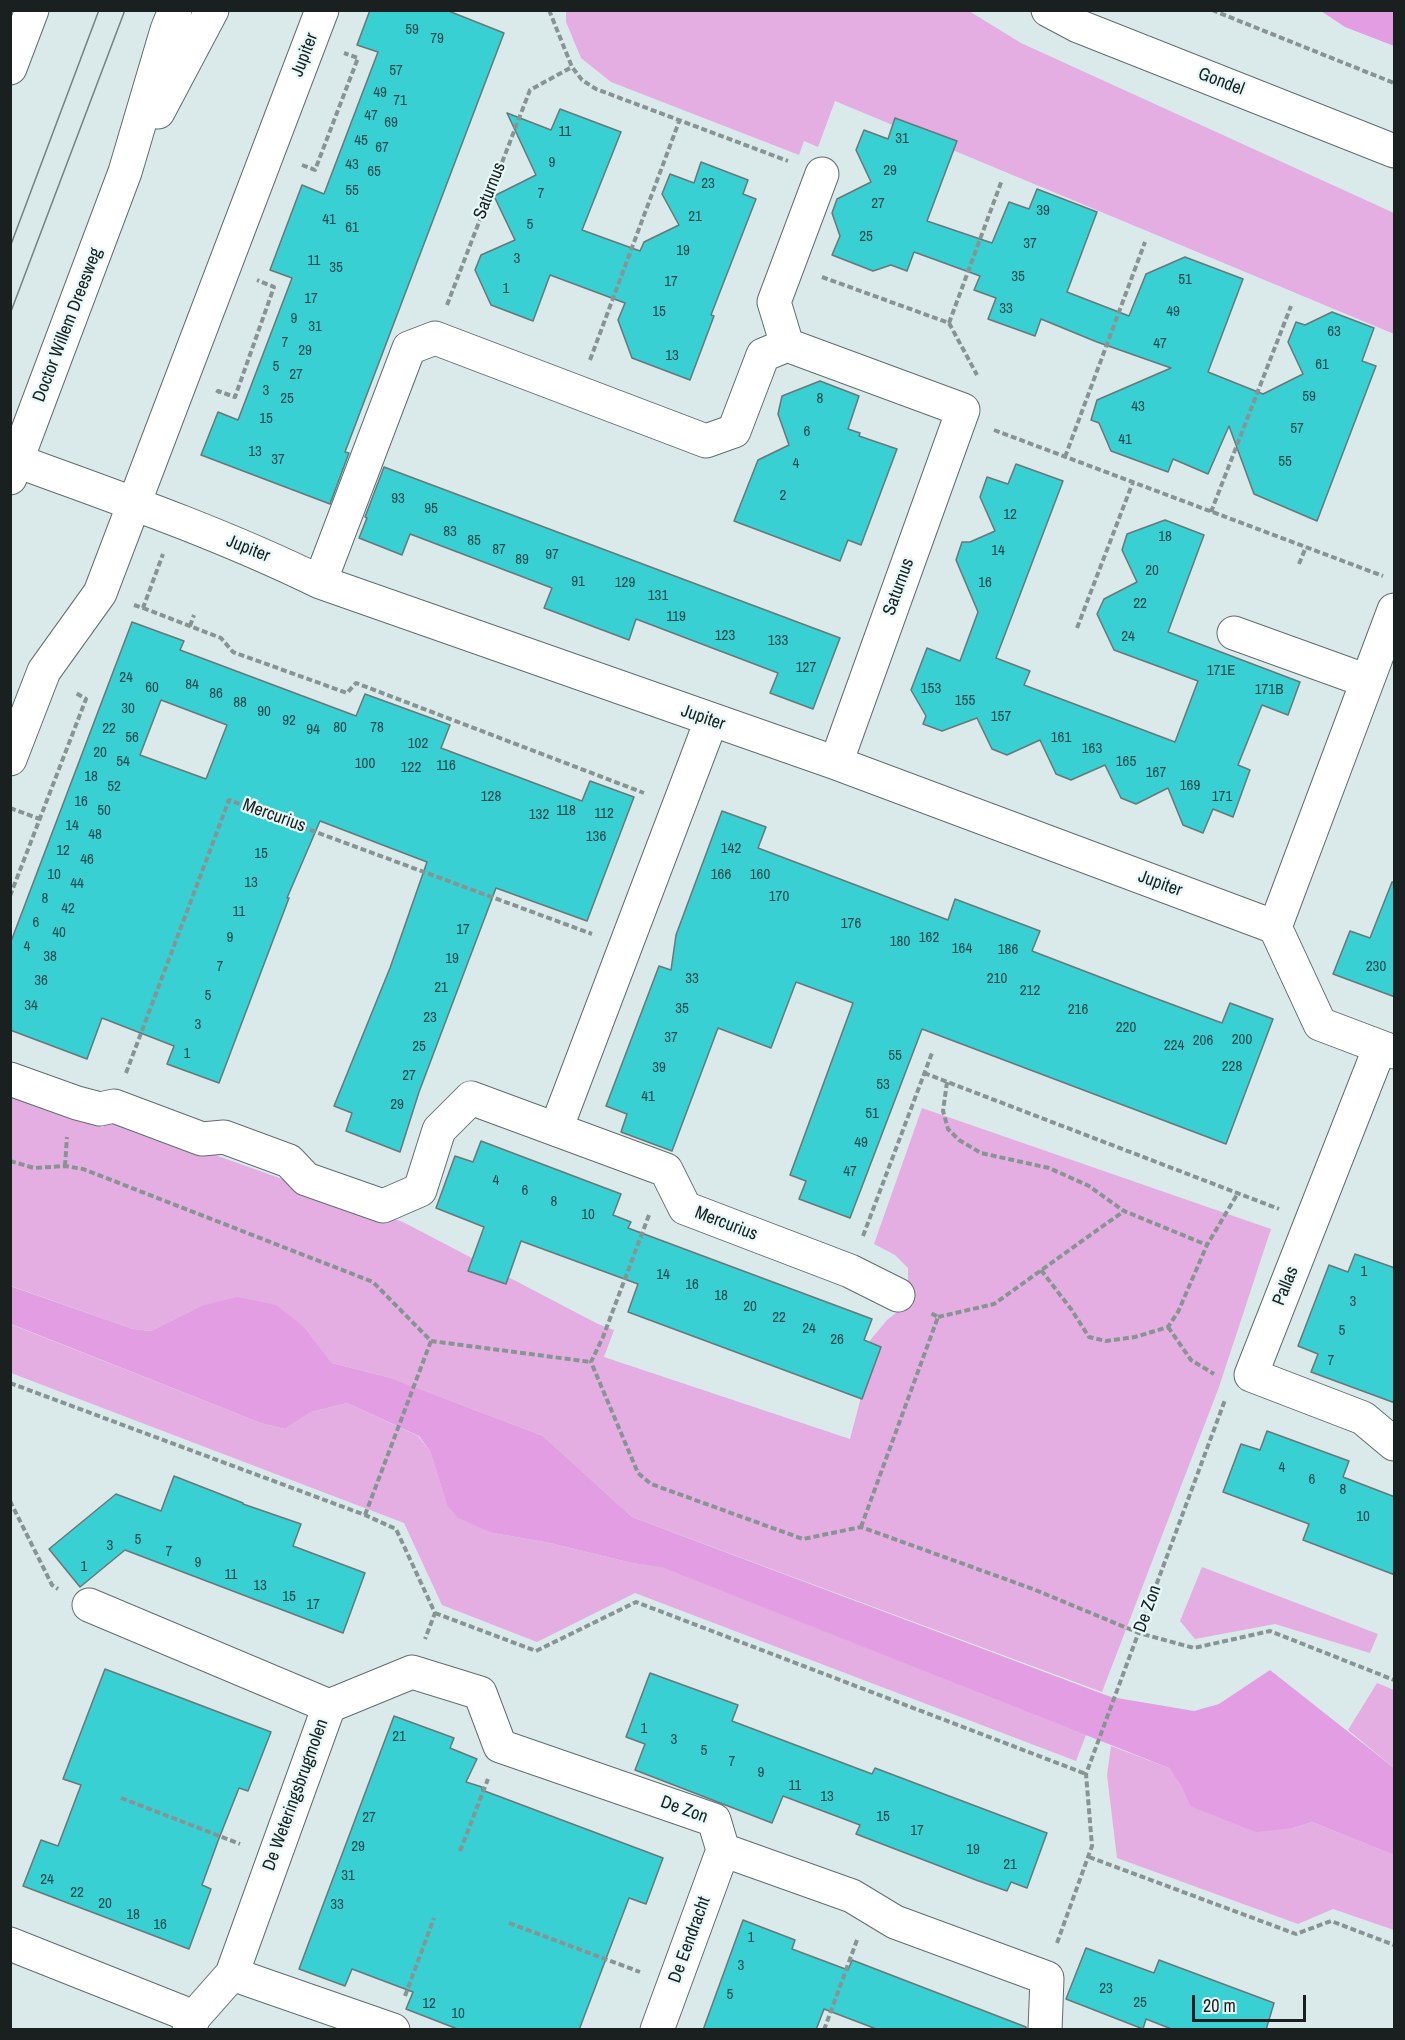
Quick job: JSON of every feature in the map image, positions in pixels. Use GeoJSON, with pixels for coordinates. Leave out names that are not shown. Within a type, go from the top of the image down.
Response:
{"type":"FeatureCollection","features":[{"type":"Feature","properties":{"kind":"street"},"geometry":{"type":"LineString","coordinates":[[10,68],[32,10]]}},
{"type":"Feature","properties":{"kind":"street","name":"Doctor Willem Dreesweg"},"geometry":{"type":"LineString","coordinates":[[14,470],[125,172],[175,10]]}},
{"type":"Feature","properties":{"kind":"street","name":"Doctor Willem Dreesweg"},"geometry":{"type":"LineString","coordinates":[[125,172],[212,10]]}},
{"type":"Feature","properties":{"kind":"street","name":"Jupiter"},"geometry":{"type":"LineString","coordinates":[[10,759],[44,671],[100,593],[322,10]]}},
{"type":"Feature","properties":{"kind":"street","name":"Gondel"},"geometry":{"type":"LineString","coordinates":[[1048,10],[1078,26],[1395,151]]}},
{"type":"Feature","properties":{"kind":"street"},"geometry":{"type":"LineString","coordinates":[[787,345],[774,302],[822,174]]}},
{"type":"Feature","properties":{"kind":"street"},"geometry":{"type":"LineString","coordinates":[[320,582],[409,348],[435,338],[706,441],[734,431],[763,355],[787,345],[963,410]]}},
{"type":"Feature","properties":{"kind":"street","name":"Saturnus"},"geometry":{"type":"LineString","coordinates":[[836,763],[963,410]]}},
{"type":"Feature","properties":{"kind":"street","name":"Jupiter"},"geometry":{"type":"LineString","coordinates":[[14,470],[134,503],[270,558],[320,582],[836,763],[1275,927]]}},
{"type":"Feature","properties":{"kind":"street"},"geometry":{"type":"LineString","coordinates":[[1387,1050],[1320,1024],[1275,927],[1395,610]]}},
{"type":"Feature","properties":{"kind":"street"},"geometry":{"type":"LineString","coordinates":[[1234,633],[1367,681]]}},
{"type":"Feature","properties":{"kind":"street"},"geometry":{"type":"LineString","coordinates":[[555,1130],[711,721]]}},
{"type":"Feature","properties":{"kind":"street","name":"Pallas"},"geometry":{"type":"LineString","coordinates":[[1251,1376],[1312,1222],[1387,1050]]}},
{"type":"Feature","properties":{"kind":"street"},"geometry":{"type":"LineString","coordinates":[[10,1079],[100,1109],[114,1106],[202,1139],[224,1137],[289,1161],[306,1179],[383,1206],[420,1190],[439,1130],[471,1098],[666,1170]]}},
{"type":"Feature","properties":{"kind":"street","name":"Mercurius"},"geometry":{"type":"LineString","coordinates":[[666,1170],[685,1208],[850,1271],[898,1295]]}},
{"type":"Feature","properties":{"kind":"street"},"geometry":{"type":"LineString","coordinates":[[1251,1376],[1363,1418],[1395,1444]]}},
{"type":"Feature","properties":{"kind":"street","name":"De Weteringsbrugmolen"},"geometry":{"type":"LineString","coordinates":[[10,1944],[192,2023],[232,1974],[328,1706],[89,1605]]}},
{"type":"Feature","properties":{"kind":"street"},"geometry":{"type":"LineString","coordinates":[[328,1706],[412,1672],[480,1693],[500,1746]]}},
{"type":"Feature","properties":{"kind":"street","name":"De Zon"},"geometry":{"type":"LineString","coordinates":[[500,1746],[714,1820],[723,1850]]}},
{"type":"Feature","properties":{"kind":"street"},"geometry":{"type":"LineString","coordinates":[[723,1850],[852,1896],[895,1922],[1047,1978],[1045,2030]]}},
{"type":"Feature","properties":{"kind":"street","name":"De Eendracht"},"geometry":{"type":"LineString","coordinates":[[657,2030],[723,1850]]}},
{"type":"Feature","properties":{"kind":"street"},"geometry":{"type":"LineString","coordinates":[[232,1974],[393,2029]]}},
{"type":"Feature","properties":{"kind":"path"},"geometry":{"type":"LineString","coordinates":[[549,10],[572,67],[582,80],[596,89],[822,174]]}},
{"type":"Feature","properties":{"kind":"path"},"geometry":{"type":"LineString","coordinates":[[1212,10],[1395,83]]}},
{"type":"Feature","properties":{"kind":"path","name":"Saturnus"},"geometry":{"type":"LineString","coordinates":[[435,338],[530,90],[572,67]]}},
{"type":"Feature","properties":{"kind":"path"},"geometry":{"type":"LineString","coordinates":[[578,392],[680,119]]}},
{"type":"Feature","properties":{"kind":"path"},"geometry":{"type":"LineString","coordinates":[[949,323],[1002,180]]}},
{"type":"Feature","properties":{"kind":"path"},"geometry":{"type":"LineString","coordinates":[[1065,457],[1144,242]]}},
{"type":"Feature","properties":{"kind":"path"},"geometry":{"type":"LineString","coordinates":[[788,265],[949,323],[977,375]]}},
{"type":"Feature","properties":{"kind":"path"},"geometry":{"type":"LineString","coordinates":[[1211,512],[1291,306]]}},
{"type":"Feature","properties":{"kind":"path"},"geometry":{"type":"LineString","coordinates":[[963,410],[973,422],[1383,576]]}},
{"type":"Feature","properties":{"kind":"path"},"geometry":{"type":"LineString","coordinates":[[1077,628],[1133,482]]}},
{"type":"Feature","properties":{"kind":"path"},"geometry":{"type":"LineString","coordinates":[[1299,564],[1306,547]]}},
{"type":"Feature","properties":{"kind":"path"},"geometry":{"type":"LineString","coordinates":[[143,608],[221,638],[233,652],[347,693],[356,683],[679,806]]}},
{"type":"Feature","properties":{"kind":"path"},"geometry":{"type":"LineString","coordinates":[[190,626],[194,615]]}},
{"type":"Feature","properties":{"kind":"path","name":"Mercurius"},"geometry":{"type":"LineString","coordinates":[[114,1106],[229,800],[626,946]]}},
{"type":"Feature","properties":{"kind":"path"},"geometry":{"type":"LineString","coordinates":[[10,808],[40,819]]}},
{"type":"Feature","properties":{"kind":"path"},"geometry":{"type":"LineString","coordinates":[[850,1271],[932,1053]]}},
{"type":"Feature","properties":{"kind":"path"},"geometry":{"type":"LineString","coordinates":[[924,1074],[1312,1222]]}},
{"type":"Feature","properties":{"kind":"path"},"geometry":{"type":"LineString","coordinates":[[947,1082],[943,1111],[948,1129],[959,1140],[981,1153],[1049,1168],[1089,1186],[1124,1211],[1208,1245]]}},
{"type":"Feature","properties":{"kind":"path"},"geometry":{"type":"LineString","coordinates":[[10,1161],[34,1168],[65,1166],[83,1169],[373,1282],[431,1341],[591,1362]]}},
{"type":"Feature","properties":{"kind":"path"},"geometry":{"type":"LineString","coordinates":[[666,1170],[603,1337],[591,1362],[638,1473],[651,1485],[803,1539],[861,1527],[1033,1589],[1139,1633],[1194,1648],[1270,1631],[1395,1680]]}},
{"type":"Feature","properties":{"kind":"path"},"geometry":{"type":"LineString","coordinates":[[1041,1270],[1089,1337],[1107,1341],[1135,1337],[1168,1327],[1178,1312],[1208,1245],[1238,1193]]}},
{"type":"Feature","properties":{"kind":"path"},"geometry":{"type":"LineString","coordinates":[[898,1295],[938,1317],[994,1304],[1124,1211]]}},
{"type":"Feature","properties":{"kind":"path"},"geometry":{"type":"LineString","coordinates":[[861,1527],[938,1317]]}},
{"type":"Feature","properties":{"kind":"path"},"geometry":{"type":"LineString","coordinates":[[1168,1327],[1191,1360],[1216,1375],[1251,1376]]}},
{"type":"Feature","properties":{"kind":"path"},"geometry":{"type":"LineString","coordinates":[[365,1515],[431,1341]]}},
{"type":"Feature","properties":{"kind":"path","name":"De Zon"},"geometry":{"type":"LineString","coordinates":[[1047,1978],[1052,1956],[1092,1845],[1086,1774],[1228,1393],[1251,1376]]}},
{"type":"Feature","properties":{"kind":"path"},"geometry":{"type":"LineString","coordinates":[[10,1383],[365,1515],[396,1529],[435,1613],[536,1651],[636,1602],[1086,1774]]}},
{"type":"Feature","properties":{"kind":"path"},"geometry":{"type":"LineString","coordinates":[[10,1501],[52,1585],[89,1605]]}},
{"type":"Feature","properties":{"kind":"path"},"geometry":{"type":"LineString","coordinates":[[412,1672],[435,1613]]}},
{"type":"Feature","properties":{"kind":"path"},"geometry":{"type":"LineString","coordinates":[[460,1851],[500,1746]]}},
{"type":"Feature","properties":{"kind":"path"},"geometry":{"type":"LineString","coordinates":[[121,1798],[273,1857]]}},
{"type":"Feature","properties":{"kind":"path"},"geometry":{"type":"LineString","coordinates":[[1089,1857],[1296,1934],[1331,1920],[1395,1945]]}},
{"type":"Feature","properties":{"kind":"path"},"geometry":{"type":"LineString","coordinates":[[824,2030],[870,1906]]}},
{"type":"Feature","properties":{"kind":"path"},"geometry":{"type":"LineString","coordinates":[[393,2029],[434,1918]]}},
{"type":"Feature","properties":{"kind":"path"},"geometry":{"type":"LineString","coordinates":[[509,1923],[674,1984]]}},
{"type":"Feature","properties":{"kind":"shaded area"},"geometry":{"type":"Polygon","coordinates":[[[566,11],[969,11],[1021,43],[1394,213],[1394,334],[835,101],[818,147],[804,141],[799,155],[611,82],[581,58],[566,22],[566,11]]]}},
{"type":"Feature","properties":{"kind":"shaded area"},"geometry":{"type":"Polygon","coordinates":[[[1321,11],[1394,11],[1394,46],[1345,27],[1321,11]]]}},
{"type":"Feature","properties":{"kind":"shaded area"},"geometry":{"type":"Polygon","coordinates":[[[10,1093],[102,1127],[117,1120],[403,1222],[598,1324],[614,1330],[604,1357],[850,1439],[860,1401],[867,1344],[887,1320],[901,1309],[908,1291],[908,1268],[895,1255],[874,1244],[922,1108],[1271,1229],[1219,1387],[1102,1692],[632,1517],[543,1436],[391,1378],[332,1363],[305,1328],[201,1306],[151,1331],[133,1329],[11,1286],[10,1093]]]}},
{"type":"Feature","properties":{"kind":"shaded area"},"geometry":{"type":"Polygon","coordinates":[[[10,1286],[133,1329],[151,1331],[201,1306],[237,1297],[276,1305],[305,1328],[332,1363],[391,1378],[543,1436],[632,1517],[1111,1697],[1194,1711],[1219,1704],[1270,1670],[1394,1768],[1394,1855],[1312,1822],[1293,1828],[1256,1832],[1190,1806],[1169,1768],[662,1567],[632,1563],[550,1543],[493,1533],[458,1518],[447,1505],[430,1451],[419,1436],[347,1403],[311,1412],[285,1429],[261,1423],[11,1324],[10,1286]]]}},
{"type":"Feature","properties":{"kind":"shaded area"},"geometry":{"type":"Polygon","coordinates":[[[10,1324],[261,1423],[285,1429],[311,1412],[347,1403],[418,1436],[430,1451],[447,1505],[493,1533],[550,1543],[632,1563],[662,1566],[1086,1735],[1076,1761],[635,1593],[537,1642],[442,1605],[404,1523],[11,1373],[10,1324]]]}},
{"type":"Feature","properties":{"kind":"shaded area"},"geometry":{"type":"Polygon","coordinates":[[[1202,1567],[1378,1634],[1370,1653],[1275,1624],[1195,1639],[1180,1621],[1202,1567]]]}},
{"type":"Feature","properties":{"kind":"shaded area"},"geometry":{"type":"Polygon","coordinates":[[[1377,1683],[1394,1690],[1394,1768],[1348,1730],[1377,1683]]]}},
{"type":"Feature","properties":{"kind":"shaded area"},"geometry":{"type":"Polygon","coordinates":[[[1111,1746],[1169,1768],[1190,1806],[1293,1828],[1312,1822],[1394,1855],[1394,1930],[1333,1909],[1298,1924],[1117,1858],[1107,1775],[1111,1746]]]}},
{"type":"Feature","properties":{"kind":"building"},"geometry":{"type":"Polygon","coordinates":[[[370,10],[446,10],[504,33],[345,452],[349,453],[330,504],[201,455],[218,412],[238,420],[292,278],[270,270],[302,185],[324,194],[378,52],[357,45],[370,10]]]}},
{"type":"Feature","properties":{"kind":"building"},"geometry":{"type":"Polygon","coordinates":[[[560,109],[621,132],[582,230],[640,251],[644,242],[679,225],[662,194],[670,174],[694,183],[701,162],[748,180],[743,194],[756,199],[711,315],[714,316],[690,380],[632,358],[618,320],[625,303],[550,275],[533,321],[491,305],[475,270],[481,255],[515,240],[494,196],[536,175],[507,113],[551,130],[560,109]]]}},
{"type":"Feature","properties":{"kind":"building"},"geometry":{"type":"Polygon","coordinates":[[[895,118],[957,141],[927,221],[992,243],[1009,202],[1029,209],[1037,189],[1097,212],[1067,292],[1129,316],[1146,274],[1185,257],[1243,279],[1208,372],[1263,394],[1303,374],[1288,342],[1296,322],[1305,325],[1332,312],[1374,328],[1362,361],[1376,366],[1317,521],[1254,494],[1229,426],[1208,474],[1173,459],[1168,472],[1111,451],[1099,423],[1091,420],[1097,400],[1171,368],[1041,319],[1035,336],[988,319],[996,298],[974,290],[980,276],[914,252],[907,271],[891,265],[873,271],[832,255],[840,236],[832,213],[837,199],[871,182],[856,150],[864,130],[888,139],[895,118]]]}},
{"type":"Feature","properties":{"kind":"building"},"geometry":{"type":"Polygon","coordinates":[[[820,381],[859,396],[848,429],[860,433],[859,436],[897,449],[861,545],[848,540],[840,561],[734,521],[758,460],[789,445],[778,414],[782,396],[820,381]]]}},
{"type":"Feature","properties":{"kind":"building"},"geometry":{"type":"Polygon","coordinates":[[[1016,464],[1063,481],[996,658],[1030,671],[1024,685],[1175,742],[1198,681],[1114,650],[1097,614],[1104,599],[1137,582],[1122,550],[1127,534],[1165,520],[1204,535],[1168,632],[1300,682],[1288,715],[1262,705],[1238,765],[1250,770],[1233,817],[1213,809],[1203,833],[1183,825],[1168,788],[1136,804],[1121,798],[1105,765],[1071,780],[1056,774],[1040,740],[1007,755],[992,749],[977,718],[942,731],[923,724],[926,716],[911,690],[927,648],[960,661],[978,612],[956,560],[962,542],[970,542],[995,531],[980,497],[987,477],[1008,484],[1016,464]]]}},
{"type":"Feature","properties":{"kind":"building"},"geometry":{"type":"Polygon","coordinates":[[[384,467],[840,638],[813,709],[770,693],[778,673],[636,619],[629,640],[544,608],[552,588],[410,534],[402,555],[359,538],[384,467]]]}},
{"type":"Feature","properties":{"kind":"building"},"geometry":{"type":"Polygon","coordinates":[[[132,622],[184,641],[180,650],[356,716],[365,694],[450,725],[441,748],[582,801],[590,781],[634,797],[587,921],[496,888],[419,1092],[400,1152],[346,1131],[352,1113],[334,1106],[390,968],[427,862],[320,821],[287,898],[289,898],[219,1083],[167,1064],[174,1046],[102,1018],[87,1059],[10,1030],[10,944],[132,622]],[[161,700],[140,755],[206,779],[227,725],[161,700]]]}},
{"type":"Feature","properties":{"kind":"building"},"geometry":{"type":"Polygon","coordinates":[[[722,811],[766,827],[758,848],[948,920],[955,899],[1040,931],[1032,951],[1152,997],[1222,1023],[1230,1003],[1273,1019],[1226,1144],[922,1029],[850,1218],[799,1199],[806,1181],[790,1175],[853,1003],[796,982],[771,1048],[718,1028],[672,1151],[621,1132],[627,1114],[606,1106],[659,966],[671,970],[676,935],[722,811]]]}},
{"type":"Feature","properties":{"kind":"building"},"geometry":{"type":"Polygon","coordinates":[[[1392,882],[1395,882],[1395,997],[1333,974],[1350,931],[1370,938],[1392,882]]]}},
{"type":"Feature","properties":{"kind":"building"},"geometry":{"type":"Polygon","coordinates":[[[481,1141],[621,1194],[613,1215],[631,1222],[628,1228],[872,1319],[864,1340],[881,1347],[862,1399],[628,1312],[638,1284],[521,1241],[506,1284],[468,1271],[484,1227],[436,1208],[455,1156],[473,1162],[481,1141]]]}},
{"type":"Feature","properties":{"kind":"building"},"geometry":{"type":"Polygon","coordinates":[[[1355,1254],[1395,1268],[1395,1403],[1311,1372],[1318,1354],[1298,1346],[1329,1265],[1348,1272],[1355,1254]]]}},
{"type":"Feature","properties":{"kind":"building"},"geometry":{"type":"Polygon","coordinates":[[[1267,1431],[1349,1461],[1343,1477],[1395,1497],[1395,1575],[1303,1540],[1309,1524],[1223,1492],[1241,1444],[1260,1450],[1267,1431]]]}},
{"type":"Feature","properties":{"kind":"building"},"geometry":{"type":"Polygon","coordinates":[[[174,1476],[301,1524],[293,1546],[365,1573],[343,1633],[125,1550],[80,1587],[49,1549],[116,1494],[161,1511],[174,1476]]]}},
{"type":"Feature","properties":{"kind":"building"},"geometry":{"type":"Polygon","coordinates":[[[105,1669],[271,1732],[248,1791],[239,1788],[218,1841],[202,1885],[211,1889],[189,1949],[23,1886],[41,1840],[58,1846],[81,1785],[63,1779],[105,1669]]]}},
{"type":"Feature","properties":{"kind":"building"},"geometry":{"type":"Polygon","coordinates":[[[650,1673],[738,1705],[732,1721],[872,1774],[875,1768],[1047,1833],[1027,1888],[1011,1882],[1007,1891],[976,1880],[856,1834],[860,1825],[783,1796],[772,1823],[635,1770],[645,1744],[626,1737],[650,1673]]]}},
{"type":"Feature","properties":{"kind":"building"},"geometry":{"type":"Polygon","coordinates":[[[394,1716],[454,1738],[450,1748],[477,1759],[466,1782],[663,1858],[646,1904],[629,1898],[579,2030],[460,2030],[406,2009],[413,1992],[352,1969],[345,1986],[299,1969],[394,1716]]]}},
{"type":"Feature","properties":{"kind":"building"},"geometry":{"type":"Polygon","coordinates":[[[743,1920],[795,1940],[792,1949],[848,1970],[852,1960],[1026,2027],[1026,2030],[879,2030],[824,2009],[816,2030],[703,2030],[743,1920]]]}},
{"type":"Feature","properties":{"kind":"building"},"geometry":{"type":"Polygon","coordinates":[[[1086,1948],[1154,1973],[1159,1960],[1274,2003],[1266,2030],[1174,2030],[1146,2019],[1143,2029],[1066,1999],[1086,1948]]]}},
{"type":"Feature","properties":{"kind":"tram line"},"geometry":{"type":"LineString","coordinates":[[10,247],[99,10]]}},
{"type":"Feature","properties":{"kind":"tram line"},"geometry":{"type":"LineString","coordinates":[[10,314],[125,10]]}}]}
